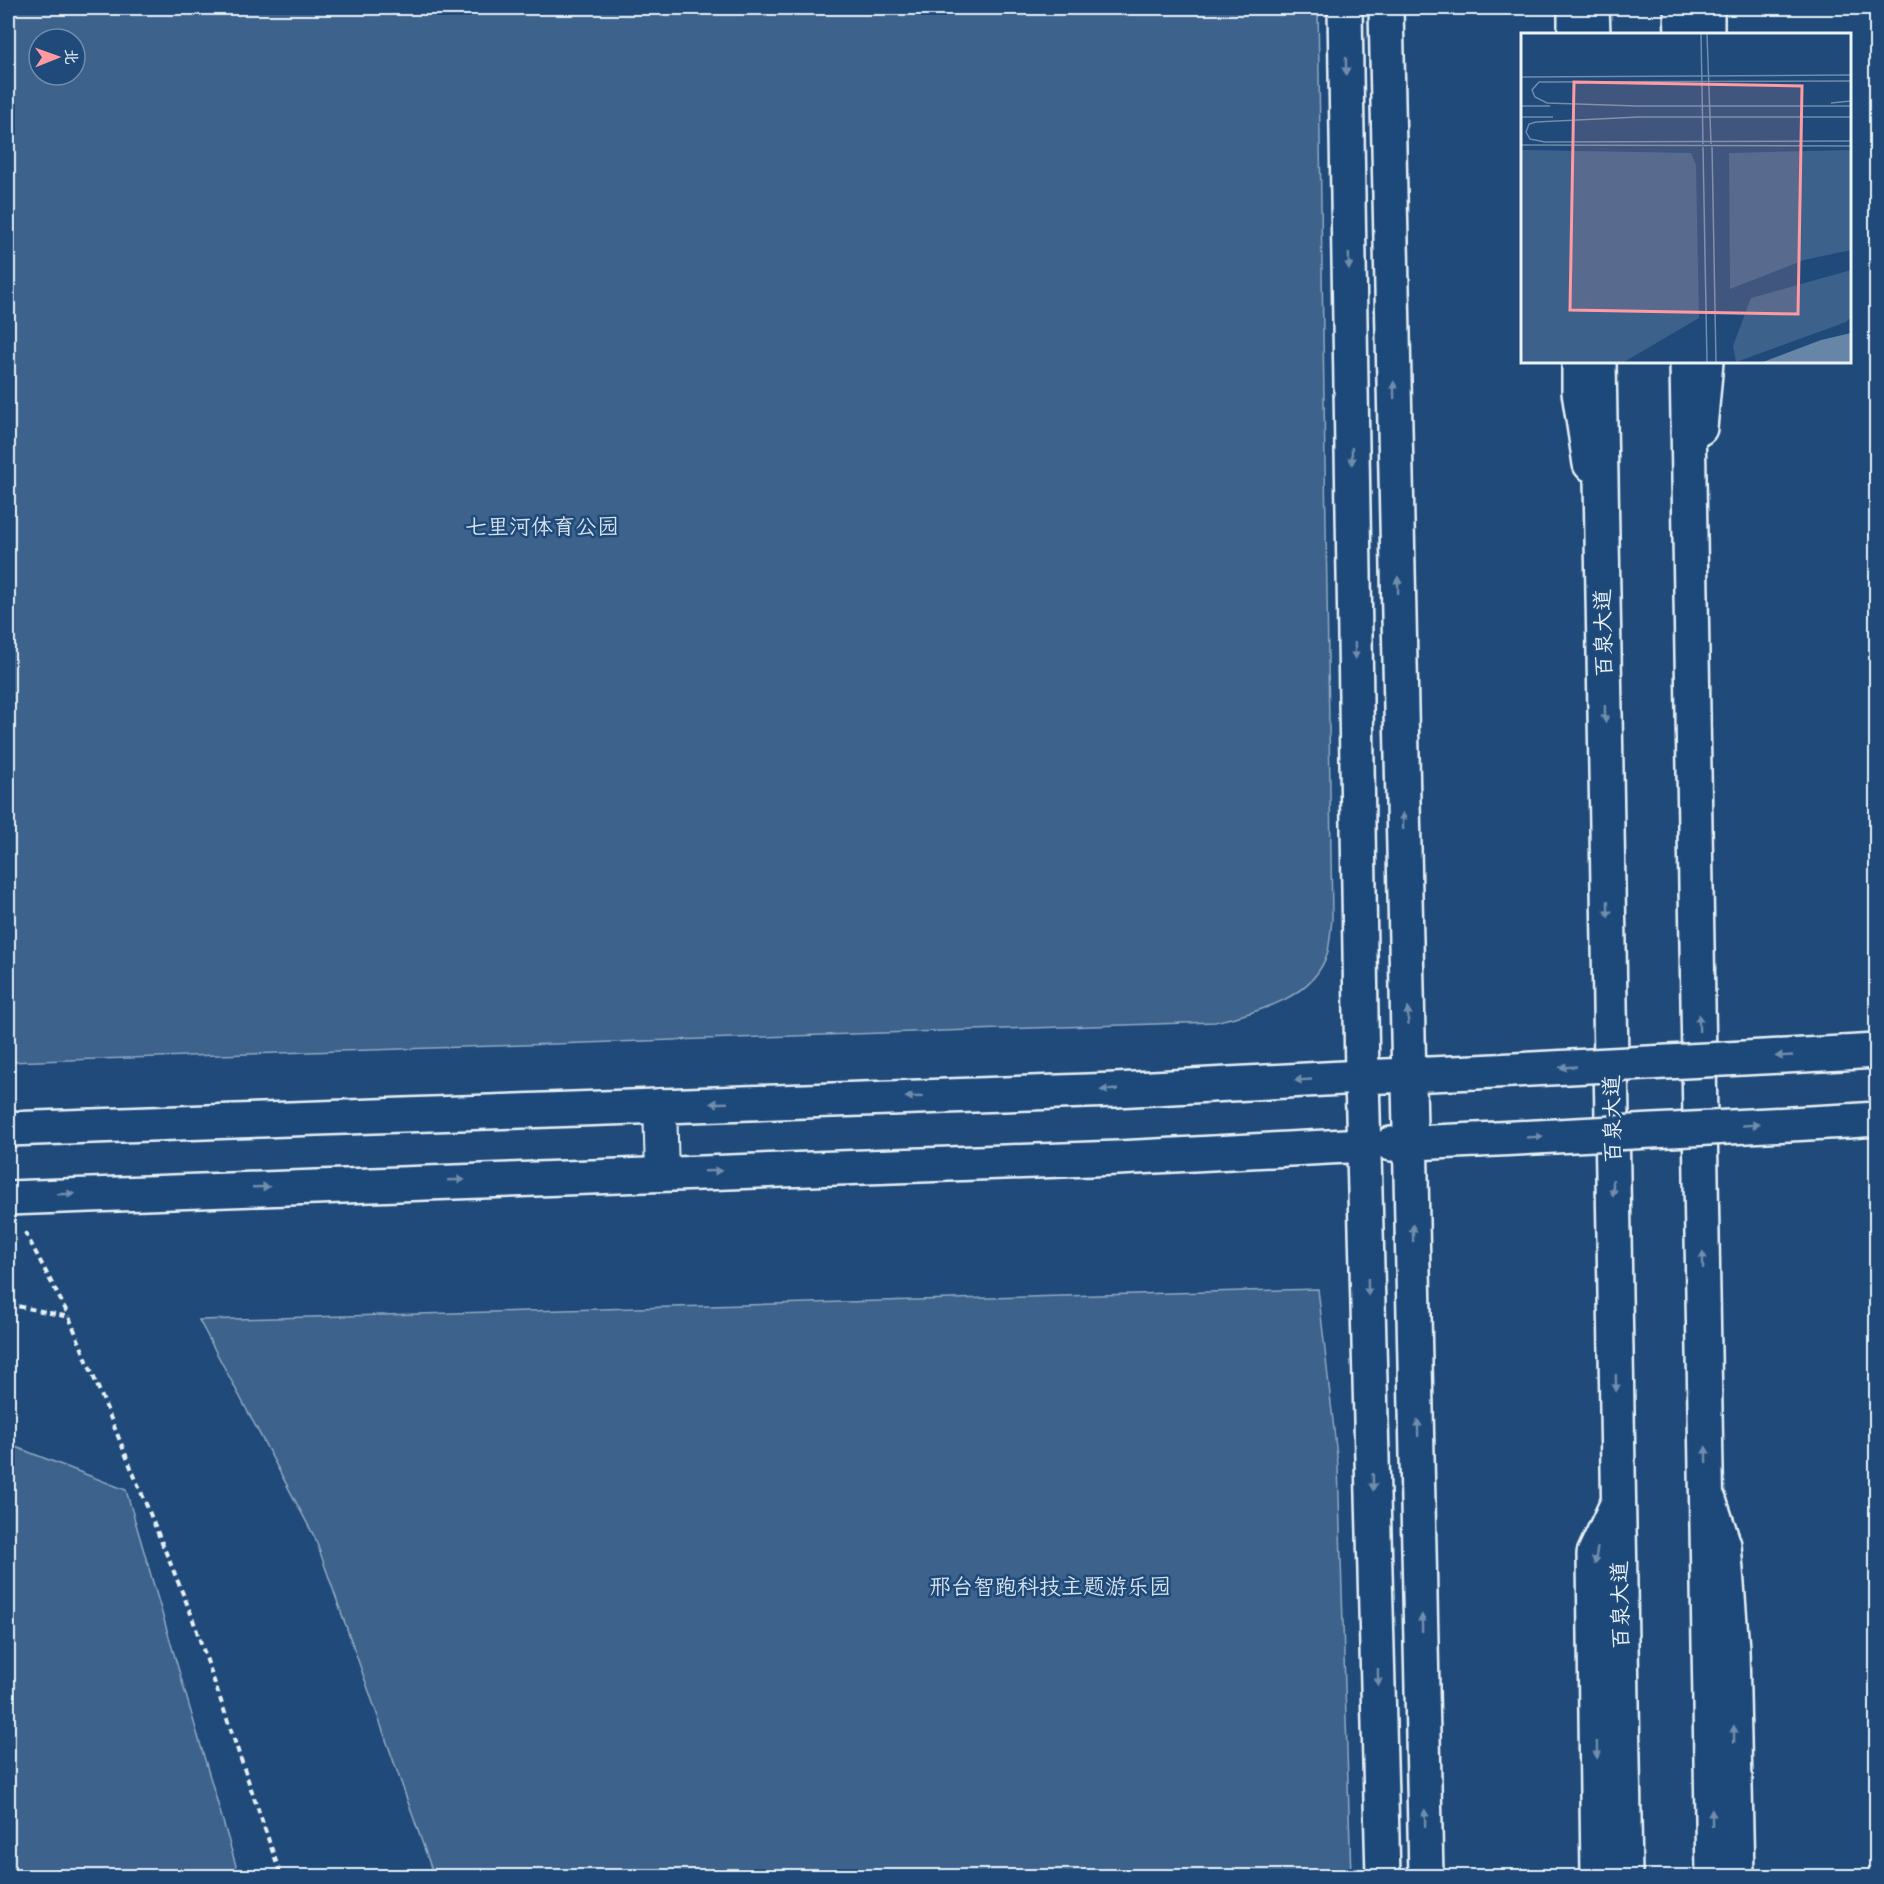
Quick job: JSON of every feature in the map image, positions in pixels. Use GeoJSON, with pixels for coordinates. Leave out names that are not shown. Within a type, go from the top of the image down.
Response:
{"type":"FeatureCollection","features":[{"type":"Feature","properties":{"kind":"main road"},"geometry":{"type":"LineString","coordinates":[[1345,8],[1362,1077],[1383,1876]]}},
{"type":"Feature","properties":{"kind":"main road"},"geometry":{"type":"LineString","coordinates":[[1386,8],[1426,1876]]}},
{"type":"Feature","properties":{"kind":"main road"},"geometry":{"type":"LineString","coordinates":[[1575,8],[1575,33]]}},
{"type":"Feature","properties":{"kind":"main road"},"geometry":{"type":"LineString","coordinates":[[1593,8],[1593,33]]}},
{"type":"Feature","properties":{"kind":"main road"},"geometry":{"type":"LineString","coordinates":[[1681,8],[1682,33]]}},
{"type":"Feature","properties":{"kind":"main road"},"geometry":{"type":"LineString","coordinates":[[1707,8],[1707,33]]}},
{"type":"Feature","properties":{"kind":"main road"},"geometry":{"type":"LineString","coordinates":[[1579,363],[1579,392],[1602,540]]}},
{"type":"Feature","properties":{"kind":"main road","name":"百泉大道"},"geometry":{"type":"LineString","coordinates":[[1599,363],[1625,1876]]}},
{"type":"Feature","properties":{"kind":"main road"},"geometry":{"type":"LineString","coordinates":[[1687,363],[1713,1876]]}},
{"type":"Feature","properties":{"kind":"main road"},"geometry":{"type":"LineString","coordinates":[[1690,525],[1706,363]]}},
{"type":"Feature","properties":{"kind":"main road"},"geometry":{"type":"LineString","coordinates":[[8,1129],[1115,1090],[1876,1051]]}},
{"type":"Feature","properties":{"kind":"main road"},"geometry":{"type":"LineString","coordinates":[[8,1198],[1118,1158],[1862,1120]]}},
{"type":"Feature","properties":{"kind":"main road"},"geometry":{"type":"LineString","coordinates":[[1707,1495],[1724,1545],[1732,1649],[1737,1876]]}},
{"type":"Feature","properties":{"kind":"main road"},"geometry":{"type":"LineString","coordinates":[[1598,1876],[1594,1554],[1618,1502]]}},
{"type":"Feature","properties":{"kind":"street"},"geometry":{"type":"LineString","coordinates":[[660,1105],[662,1173]]}},
{"type":"Feature","properties":{"kind":"path"},"geometry":{"type":"LineString","coordinates":[[8,1198],[69,1317],[190,1611],[281,1876]]}},
{"type":"Feature","properties":{"kind":"path"},"geometry":{"type":"LineString","coordinates":[[8,1304],[69,1317]]}},
{"type":"Feature","properties":{"kind":"green space","name":"七里河体育公园"},"geometry":{"type":"Polygon","coordinates":[[[8,8],[1318,8],[1332,919],[1328,951],[1311,981],[1282,1001],[1215,1022],[8,1062],[8,8]]]}},
{"type":"Feature","properties":{"kind":"green space","name":"邢台智跑科技主题游乐园"},"geometry":{"type":"Polygon","coordinates":[[[1318,1289],[1338,1465],[1351,1876],[434,1876],[315,1538],[199,1320],[1318,1289]]]}},
{"type":"Feature","properties":{"kind":"green space"},"geometry":{"type":"Polygon","coordinates":[[[8,1444],[126,1490],[239,1876],[8,1876],[8,1444]]]}}]}
